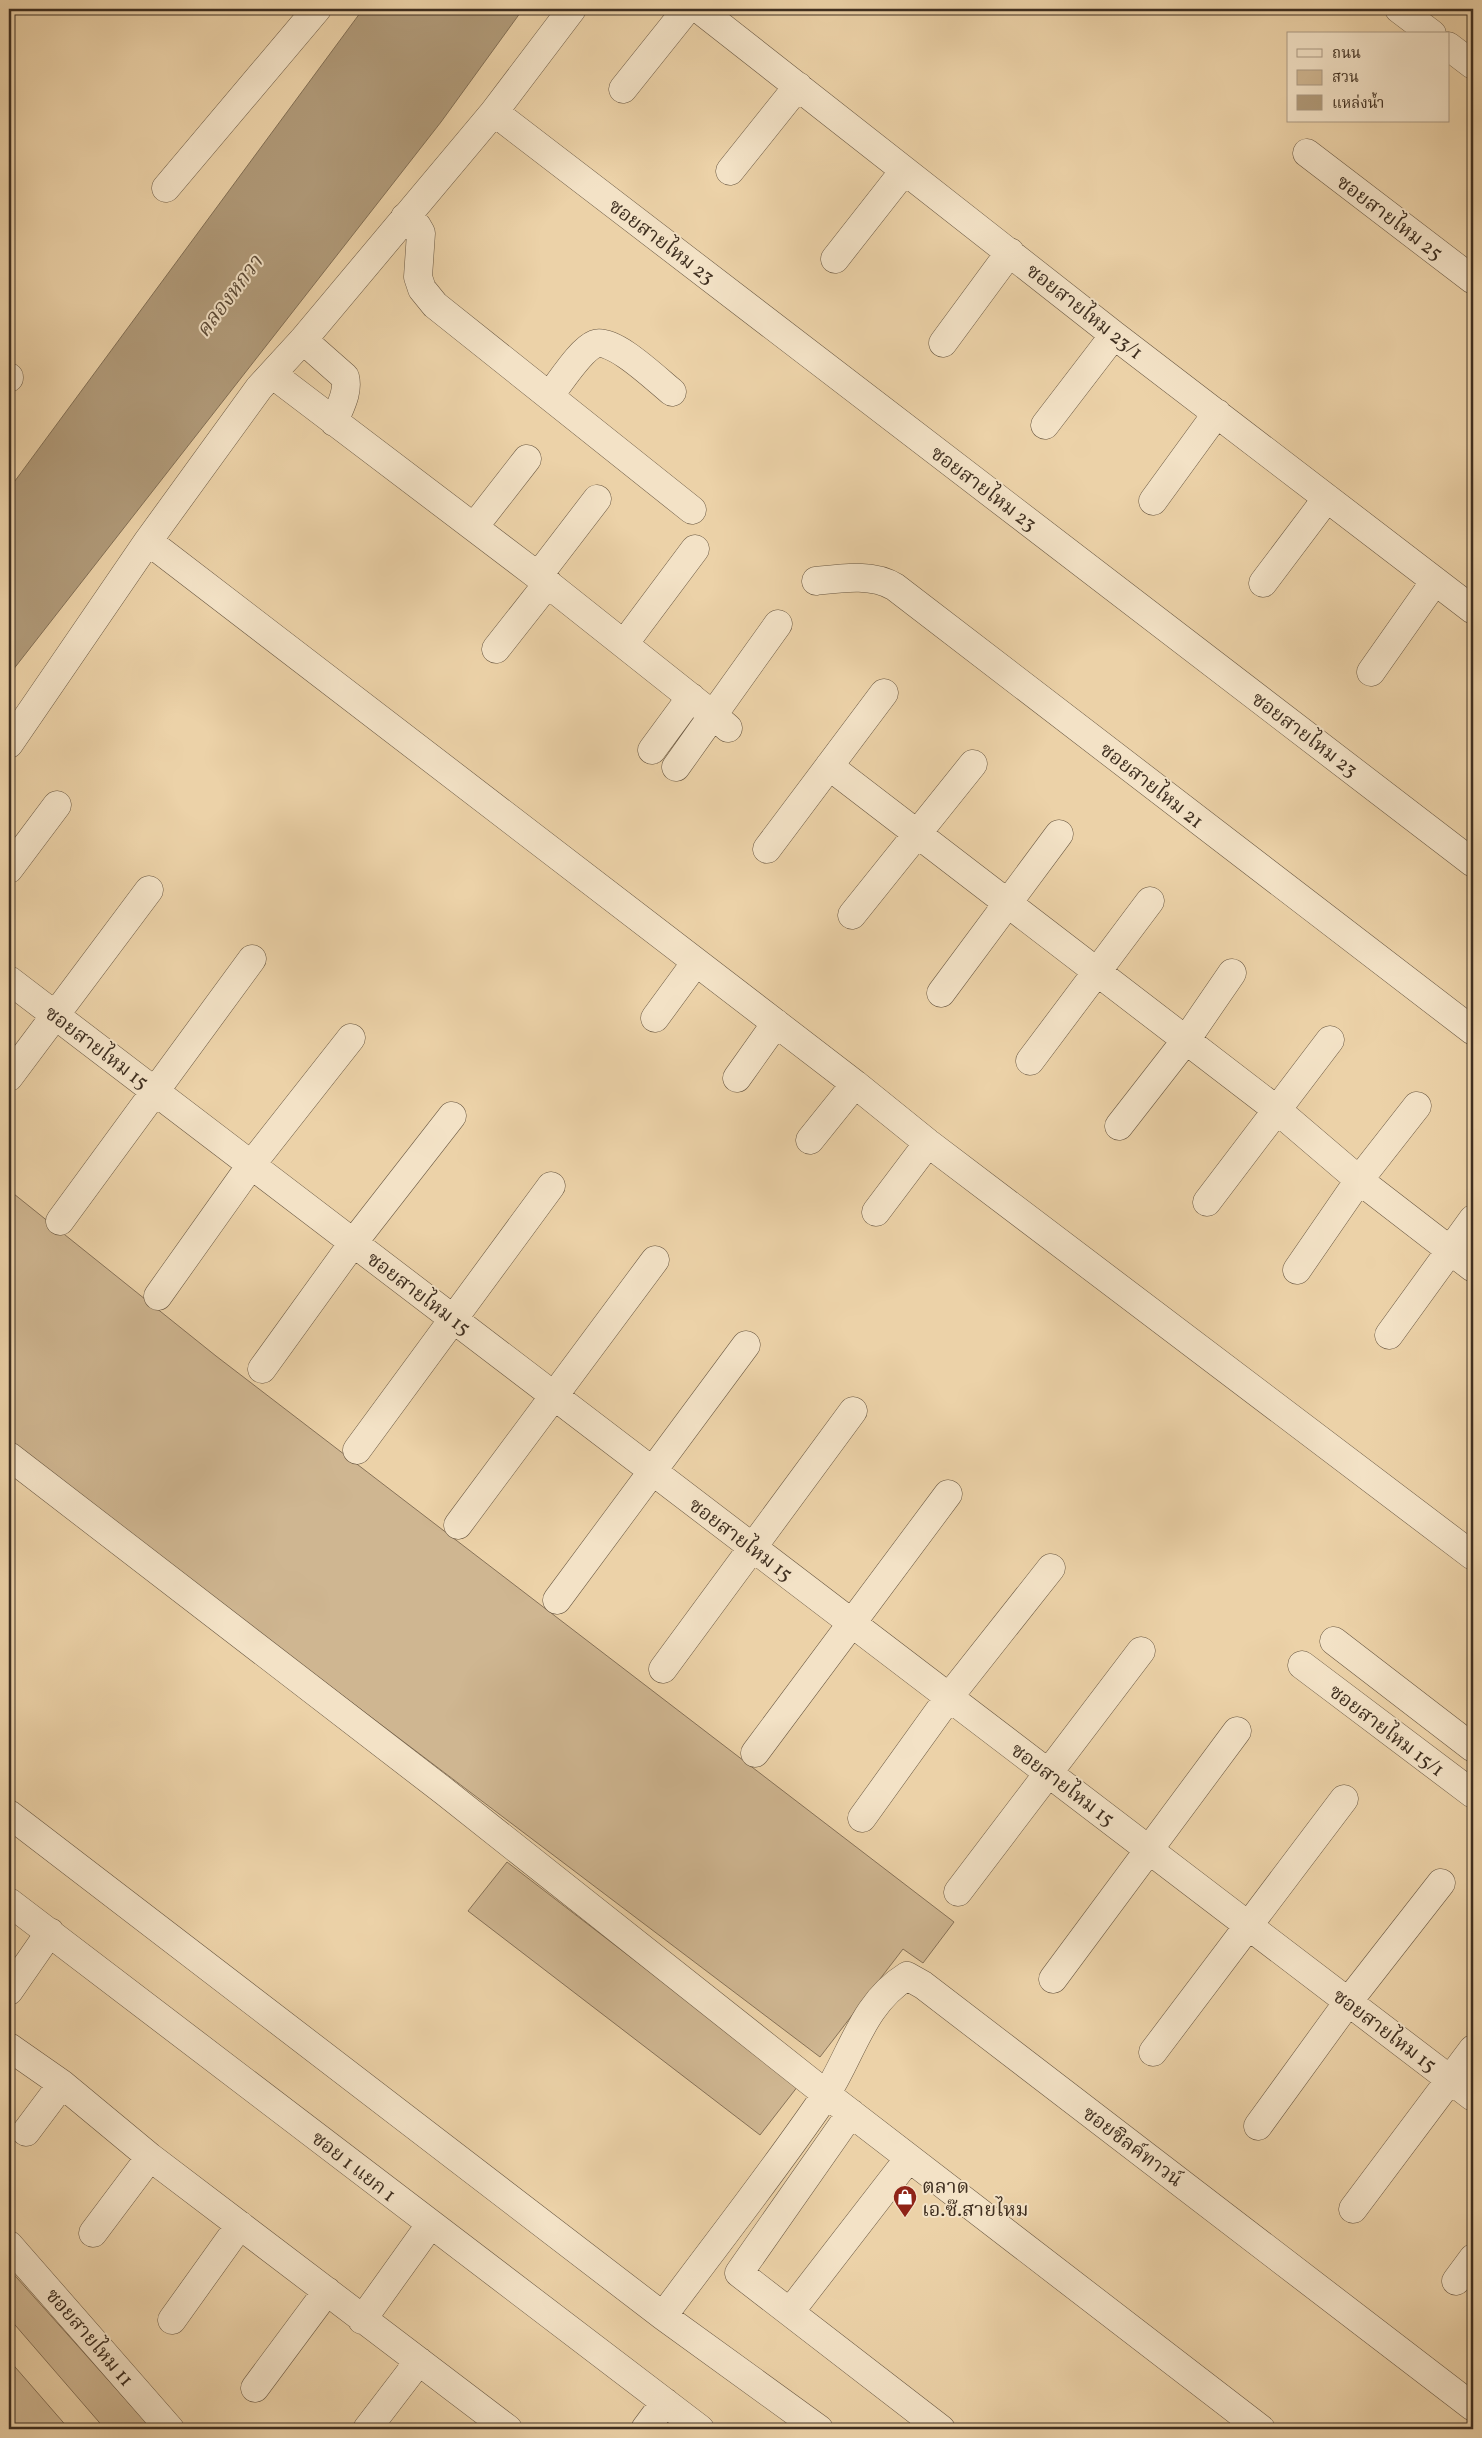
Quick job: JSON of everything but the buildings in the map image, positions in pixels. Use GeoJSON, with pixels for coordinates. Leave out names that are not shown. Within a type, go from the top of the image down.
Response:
{"type":"FeatureCollection","features":[{"type":"Feature","properties":{"kind":"street"},"geometry":{"type":"LineString","coordinates":[[166,188],[316,9]]}},
{"type":"Feature","properties":{"kind":"street"},"geometry":{"type":"LineString","coordinates":[[9,744],[148,541],[243,410],[494,112],[572,9]]}},
{"type":"Feature","properties":{"kind":"street"},"geometry":{"type":"LineString","coordinates":[[623,89],[687,9]]}},
{"type":"Feature","properties":{"kind":"street","name":"ซอยสายไหม 23/1"},"geometry":{"type":"LineString","coordinates":[[699,9],[1114,335],[1473,610]]}},
{"type":"Feature","properties":{"kind":"street"},"geometry":{"type":"LineString","coordinates":[[1400,9],[1429,32]]}},
{"type":"Feature","properties":{"kind":"street"},"geometry":{"type":"LineString","coordinates":[[1450,48],[1473,65]]}},
{"type":"Feature","properties":{"kind":"street"},"geometry":{"type":"LineString","coordinates":[[730,171],[798,86]]}},
{"type":"Feature","properties":{"kind":"street","name":"ซอยสายไหม 23"},"geometry":{"type":"LineString","coordinates":[[494,112],[1473,863]]}},
{"type":"Feature","properties":{"kind":"street","name":"ซอยสายไหม 25"},"geometry":{"type":"LineString","coordinates":[[1307,153],[1473,280]]}},
{"type":"Feature","properties":{"kind":"street"},"geometry":{"type":"LineString","coordinates":[[835,259],[904,170]]}},
{"type":"Feature","properties":{"kind":"street"},"geometry":{"type":"LineString","coordinates":[[405,217],[417,226],[421,233],[418,277],[422,289],[436,304],[692,510]]}},
{"type":"Feature","properties":{"kind":"street"},"geometry":{"type":"LineString","coordinates":[[943,343],[1010,252]]}},
{"type":"Feature","properties":{"kind":"street"},"geometry":{"type":"LineString","coordinates":[[1045,425],[1114,335]]}},
{"type":"Feature","properties":{"kind":"street"},"geometry":{"type":"LineString","coordinates":[[303,340],[346,377],[345,394],[334,422]]}},
{"type":"Feature","properties":{"kind":"street"},"geometry":{"type":"LineString","coordinates":[[549,396],[584,352],[596,344],[607,344],[619,350],[672,392]]}},
{"type":"Feature","properties":{"kind":"street"},"geometry":{"type":"LineString","coordinates":[[272,374],[474,526],[720,721]]}},
{"type":"Feature","properties":{"kind":"street"},"geometry":{"type":"LineString","coordinates":[[1153,502],[1217,413]]}},
{"type":"Feature","properties":{"kind":"street"},"geometry":{"type":"LineString","coordinates":[[474,526],[528,459]]}},
{"type":"Feature","properties":{"kind":"street"},"geometry":{"type":"LineString","coordinates":[[1263,583],[1327,498]]}},
{"type":"Feature","properties":{"kind":"street"},"geometry":{"type":"LineString","coordinates":[[496,649],[597,499]]}},
{"type":"Feature","properties":{"kind":"street"},"geometry":{"type":"LineString","coordinates":[[148,541],[776,1023],[928,1143],[1473,1556]]}},
{"type":"Feature","properties":{"kind":"street"},"geometry":{"type":"LineString","coordinates":[[624,644],[695,549]]}},
{"type":"Feature","properties":{"kind":"street","name":"ซอยสายไหม 21"},"geometry":{"type":"LineString","coordinates":[[816,581],[863,578],[886,582],[895,587],[1473,1031]]}},
{"type":"Feature","properties":{"kind":"street"},"geometry":{"type":"LineString","coordinates":[[1371,672],[1435,581]]}},
{"type":"Feature","properties":{"kind":"street"},"geometry":{"type":"LineString","coordinates":[[676,767],[720,721],[778,624]]}},
{"type":"Feature","properties":{"kind":"street"},"geometry":{"type":"LineString","coordinates":[[767,849],[884,693]]}},
{"type":"Feature","properties":{"kind":"street"},"geometry":{"type":"LineString","coordinates":[[652,750],[691,697]]}},
{"type":"Feature","properties":{"kind":"street"},"geometry":{"type":"LineString","coordinates":[[852,915],[972,764]]}},
{"type":"Feature","properties":{"kind":"street"},"geometry":{"type":"LineString","coordinates":[[829,766],[1277,1110],[1359,1180],[1473,1268]]}},
{"type":"Feature","properties":{"kind":"street"},"geometry":{"type":"LineString","coordinates":[[9,869],[57,805]]}},
{"type":"Feature","properties":{"kind":"street"},"geometry":{"type":"LineString","coordinates":[[942,992],[1059,834]]}},
{"type":"Feature","properties":{"kind":"street"},"geometry":{"type":"LineString","coordinates":[[9,1077],[149,890]]}},
{"type":"Feature","properties":{"kind":"street"},"geometry":{"type":"LineString","coordinates":[[1030,1061],[1150,901]]}},
{"type":"Feature","properties":{"kind":"street"},"geometry":{"type":"LineString","coordinates":[[60,1221],[154,1090],[252,959]]}},
{"type":"Feature","properties":{"kind":"street"},"geometry":{"type":"LineString","coordinates":[[655,1018],[696,962]]}},
{"type":"Feature","properties":{"kind":"street"},"geometry":{"type":"LineString","coordinates":[[1119,1126],[1186,1040],[1232,972]]}},
{"type":"Feature","properties":{"kind":"street","name":"ซอยสายไหม 15"},"geometry":{"type":"LineString","coordinates":[[9,980],[1473,2097]]}},
{"type":"Feature","properties":{"kind":"street"},"geometry":{"type":"LineString","coordinates":[[737,1078],[776,1023]]}},
{"type":"Feature","properties":{"kind":"street"},"geometry":{"type":"LineString","coordinates":[[158,1296],[251,1165],[351,1038]]}},
{"type":"Feature","properties":{"kind":"street"},"geometry":{"type":"LineString","coordinates":[[1207,1202],[1330,1040]]}},
{"type":"Feature","properties":{"kind":"street"},"geometry":{"type":"LineString","coordinates":[[810,1140],[855,1084]]}},
{"type":"Feature","properties":{"kind":"street"},"geometry":{"type":"LineString","coordinates":[[1297,1270],[1359,1180],[1417,1106]]}},
{"type":"Feature","properties":{"kind":"street"},"geometry":{"type":"LineString","coordinates":[[262,1369],[353,1243],[452,1116]]}},
{"type":"Feature","properties":{"kind":"street"},"geometry":{"type":"LineString","coordinates":[[876,1212],[928,1143]]}},
{"type":"Feature","properties":{"kind":"street"},"geometry":{"type":"LineString","coordinates":[[357,1450],[551,1186]]}},
{"type":"Feature","properties":{"kind":"street"},"geometry":{"type":"LineString","coordinates":[[1389,1336],[1473,1219]]}},
{"type":"Feature","properties":{"kind":"street"},"geometry":{"type":"LineString","coordinates":[[458,1524],[654,1260]]}},
{"type":"Feature","properties":{"kind":"street"},"geometry":{"type":"LineString","coordinates":[[557,1600],[746,1345]]}},
{"type":"Feature","properties":{"kind":"street"},"geometry":{"type":"LineString","coordinates":[[662,1669],[853,1410]]}},
{"type":"Feature","properties":{"kind":"street"},"geometry":{"type":"LineString","coordinates":[[9,1456],[445,1792],[826,2094],[1261,2429]]}},
{"type":"Feature","properties":{"kind":"street"},"geometry":{"type":"LineString","coordinates":[[755,1753],[948,1494]]}},
{"type":"Feature","properties":{"kind":"street"},"geometry":{"type":"LineString","coordinates":[[862,1818],[949,1697],[1051,1568]]}},
{"type":"Feature","properties":{"kind":"street","name":"ซอยสายไหม 15/1"},"geometry":{"type":"LineString","coordinates":[[1334,1641],[1473,1748]]}},
{"type":"Feature","properties":{"kind":"street"},"geometry":{"type":"LineString","coordinates":[[958,1892],[1047,1772],[1142,1651]]}},
{"type":"Feature","properties":{"kind":"street","name":"ซอยสายไหม 15/1"},"geometry":{"type":"LineString","coordinates":[[1302,1665],[1473,1794]]}},
{"type":"Feature","properties":{"kind":"street"},"geometry":{"type":"LineString","coordinates":[[1053,1979],[1237,1731]]}},
{"type":"Feature","properties":{"kind":"street"},"geometry":{"type":"LineString","coordinates":[[1153,2052],[1344,1799]]}},
{"type":"Feature","properties":{"kind":"street"},"geometry":{"type":"LineString","coordinates":[[9,1814],[663,2316],[819,2429]]}},
{"type":"Feature","properties":{"kind":"street"},"geometry":{"type":"LineString","coordinates":[[1258,2126],[1348,2002],[1441,1883]]}},
{"type":"Feature","properties":{"kind":"street","name":"ซอย 1 แยก 1"},"geometry":{"type":"LineString","coordinates":[[9,1902],[430,2225],[700,2429]]}},
{"type":"Feature","properties":{"kind":"street"},"geometry":{"type":"LineString","coordinates":[[9,1991],[50,1932]]}},
{"type":"Feature","properties":{"kind":"street","name":"ซอยซิลค์ทาวน์"},"geometry":{"type":"LineString","coordinates":[[826,2094],[860,2028],[891,1986],[907,1976],[923,1985],[1473,2407]]}},
{"type":"Feature","properties":{"kind":"street"},"geometry":{"type":"LineString","coordinates":[[9,2047],[62,2084],[150,2157],[506,2429]]}},
{"type":"Feature","properties":{"kind":"street"},"geometry":{"type":"LineString","coordinates":[[1353,2209],[1473,2049]]}},
{"type":"Feature","properties":{"kind":"street"},"geometry":{"type":"LineString","coordinates":[[26,2132],[62,2084]]}},
{"type":"Feature","properties":{"kind":"street"},"geometry":{"type":"LineString","coordinates":[[663,2316],[826,2094]]}},
{"type":"Feature","properties":{"kind":"street"},"geometry":{"type":"LineString","coordinates":[[851,2113],[739,2273],[935,2427]]}},
{"type":"Feature","properties":{"kind":"street"},"geometry":{"type":"LineString","coordinates":[[93,2233],[150,2157]]}},
{"type":"Feature","properties":{"kind":"street"},"geometry":{"type":"LineString","coordinates":[[790,2312],[909,2158]]}},
{"type":"Feature","properties":{"kind":"street"},"geometry":{"type":"LineString","coordinates":[[172,2320],[240,2224]]}},
{"type":"Feature","properties":{"kind":"street"},"geometry":{"type":"LineString","coordinates":[[362,2320],[430,2225]]}},
{"type":"Feature","properties":{"kind":"street","name":"ซอยสายไหม 11"},"geometry":{"type":"LineString","coordinates":[[9,2245],[170,2429]]}},
{"type":"Feature","properties":{"kind":"street"},"geometry":{"type":"LineString","coordinates":[[1456,2281],[1473,2258]]}},
{"type":"Feature","properties":{"kind":"street"},"geometry":{"type":"LineString","coordinates":[[255,2388],[327,2291]]}},
{"type":"Feature","properties":{"kind":"street"},"geometry":{"type":"LineString","coordinates":[[367,2429],[418,2361]]}},
{"type":"Feature","properties":{"kind":"street"},"geometry":{"type":"LineString","coordinates":[[645,2429],[665,2402]]}},
{"type":"Feature","properties":{"kind":"green space"},"geometry":{"type":"Polygon","coordinates":[[[9,1190],[216,1356],[954,1922],[923,1963],[903,1949],[820,2057],[9,1443],[9,1190]]]}},
{"type":"Feature","properties":{"kind":"green space"},"geometry":{"type":"Polygon","coordinates":[[[507,1862],[798,2086],[760,2135],[468,1911],[507,1862]]]}},
{"type":"Feature","properties":{"kind":"green space"},"geometry":{"type":"Polygon","coordinates":[[[9,2269],[152,2429],[105,2429],[9,2318],[9,2269]]]}},
{"type":"Feature","properties":{"kind":"green space"},"geometry":{"type":"Polygon","coordinates":[[[9,2360],[69,2429],[9,2429],[9,2360]]]}},
{"type":"Feature","properties":{"kind":"water","name":"คลองหกวา"},"geometry":{"type":"Polygon","coordinates":[[[363,9],[523,9],[441,122],[9,675],[9,489],[363,9]]]}},
{"type":"Feature","properties":{"kind":"place","name":"ตลาด เอ.ซ๊.สายไหม"},"geometry":{"type":"Point","coordinates":[905,2218]}}]}
